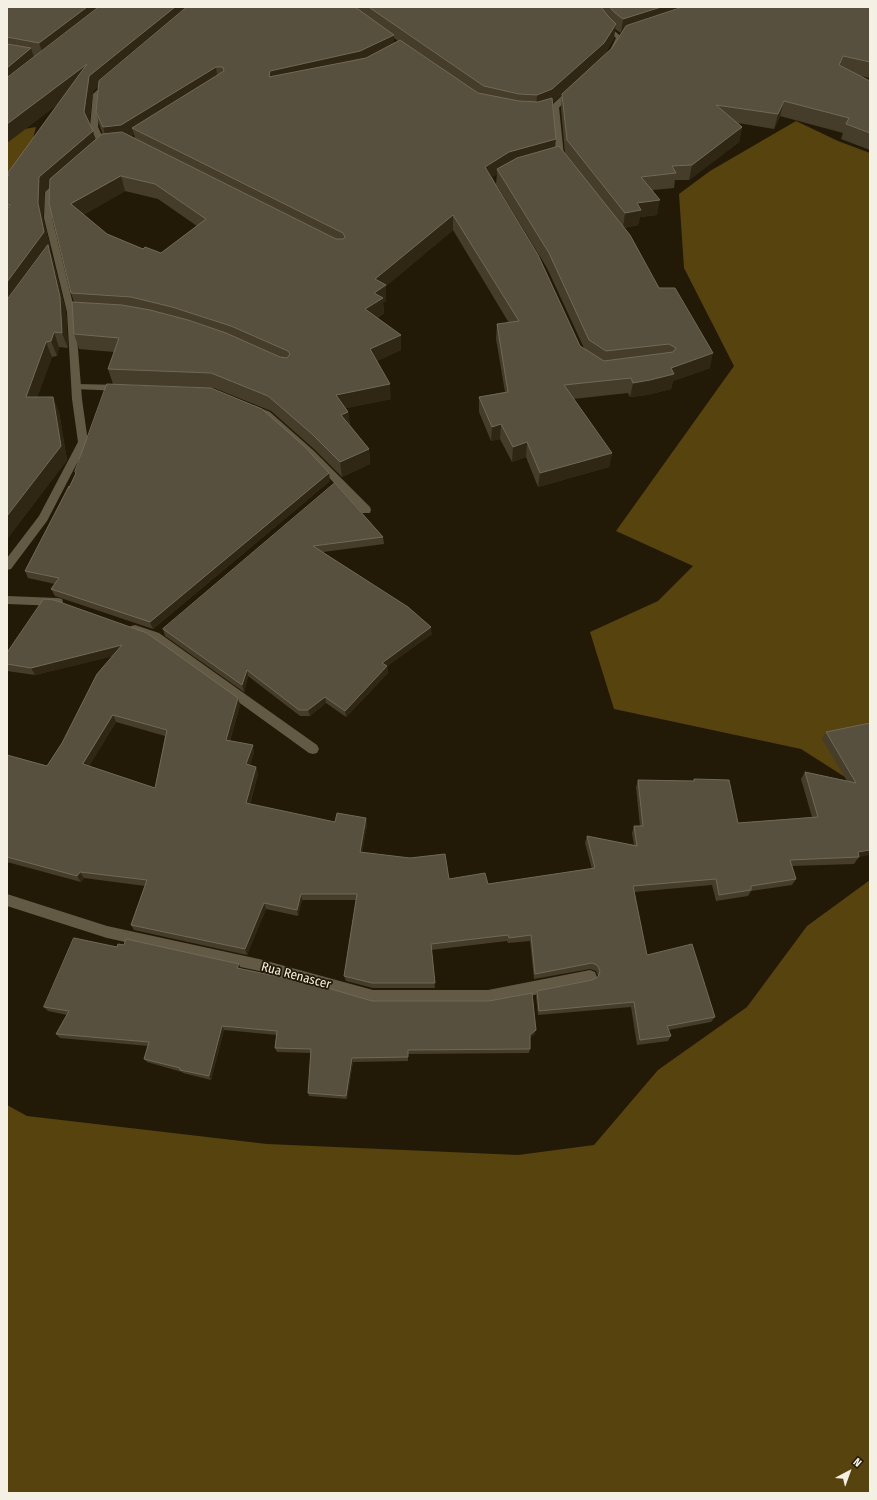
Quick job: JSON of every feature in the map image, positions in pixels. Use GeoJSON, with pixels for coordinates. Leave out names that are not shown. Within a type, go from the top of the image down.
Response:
{"type":"FeatureCollection","features":[{"type":"Feature","properties":{"kind":"street"},"geometry":{"type":"LineString","coordinates":[[594,7],[609,29],[620,38]]}},
{"type":"Feature","properties":{"kind":"street"},"geometry":{"type":"LineString","coordinates":[[610,54],[620,38],[628,36]]}},
{"type":"Feature","properties":{"kind":"street"},"geometry":{"type":"LineString","coordinates":[[92,156],[106,146],[94,126],[97,94],[117,77]]}},
{"type":"Feature","properties":{"kind":"street"},"geometry":{"type":"LineString","coordinates":[[531,113],[537,114],[555,106],[578,86]]}},
{"type":"Feature","properties":{"kind":"street"},"geometry":{"type":"LineString","coordinates":[[555,106],[556,157],[569,168]]}},
{"type":"Feature","properties":{"kind":"street"},"geometry":{"type":"LineString","coordinates":[[7,566],[43,518],[83,442],[77,387],[74,312],[61,275],[56,247],[48,218],[49,192],[60,183]]}},
{"type":"Feature","properties":{"kind":"street"},"geometry":{"type":"LineString","coordinates":[[47,259],[56,247]]}},
{"type":"Feature","properties":{"kind":"street"},"geometry":{"type":"LineString","coordinates":[[77,387],[130,388]]}},
{"type":"Feature","properties":{"kind":"street"},"geometry":{"type":"LineString","coordinates":[[241,403],[267,414],[310,452],[335,484],[366,510]]}},
{"type":"Feature","properties":{"kind":"street"},"geometry":{"type":"LineString","coordinates":[[7,600],[58,602],[65,604]]}},
{"type":"Feature","properties":{"kind":"street"},"geometry":{"type":"LineString","coordinates":[[124,625],[154,636],[313,749]]}},
{"type":"Feature","properties":{"kind":"street"},"geometry":{"type":"LineString","coordinates":[[154,636],[166,626]]}},
{"type":"Feature","properties":{"kind":"street","name":"Rua Renascer"},"geometry":{"type":"LineString","coordinates":[[7,900],[108,932],[259,965],[373,997],[488,997],[590,977]]}},
{"type":"Feature","properties":{"kind":"shaded area"},"geometry":{"type":"Polygon","coordinates":[[[796,121],[838,141],[870,153],[870,793],[801,749],[614,709],[590,632],[658,601],[693,566],[616,531],[734,366],[684,268],[679,194],[710,171],[796,121]]]}},
{"type":"Feature","properties":{"kind":"shaded area"},"geometry":{"type":"Polygon","coordinates":[[[36,127],[32,142],[7,188],[7,138],[19,130],[36,127]]]}},
{"type":"Feature","properties":{"kind":"shaded area"},"geometry":{"type":"Polygon","coordinates":[[[870,880],[870,1493],[7,1493],[7,1105],[27,1116],[267,1144],[518,1155],[594,1145],[658,1070],[747,1007],[807,926],[870,880]]]}},
{"type":"Feature","properties":{"kind":"building"},"geometry":{"type":"Polygon","coordinates":[[[7,7],[87,7],[39,43],[7,37],[7,7]]]}},
{"type":"Feature","properties":{"kind":"building"},"geometry":{"type":"Polygon","coordinates":[[[99,7],[175,7],[89,76],[84,112],[93,131],[39,177],[38,203],[44,232],[7,282],[7,209],[10,205],[7,204],[7,178],[9,174],[7,174],[87,64],[7,124],[7,78],[99,7]]]}},
{"type":"Feature","properties":{"kind":"building"},"geometry":{"type":"Polygon","coordinates":[[[187,7],[355,7],[394,35],[360,51],[270,71],[269,77],[366,58],[400,40],[478,93],[519,101],[538,102],[552,98],[556,139],[509,152],[485,167],[538,255],[580,346],[604,361],[673,352],[676,348],[669,344],[606,351],[589,340],[549,253],[497,169],[517,158],[559,146],[630,235],[659,288],[675,288],[713,353],[671,368],[674,374],[650,380],[633,383],[631,378],[564,385],[612,453],[540,473],[527,442],[513,447],[501,424],[492,427],[479,397],[508,392],[497,324],[519,321],[453,215],[375,279],[386,285],[374,293],[383,298],[365,309],[401,335],[370,349],[390,384],[336,395],[348,412],[341,415],[369,449],[340,462],[312,434],[268,396],[211,373],[108,369],[119,338],[74,334],[72,302],[122,305],[150,310],[188,320],[226,333],[280,357],[287,358],[290,354],[288,351],[231,326],[172,307],[131,297],[71,293],[49,203],[50,179],[102,134],[122,132],[336,239],[343,239],[345,237],[343,233],[132,128],[224,71],[223,67],[216,67],[121,125],[103,127],[96,112],[99,81],[187,7]],[[121,176],[71,204],[107,234],[143,249],[145,247],[161,253],[206,219],[155,184],[121,176]]]}},
{"type":"Feature","properties":{"kind":"building"},"geometry":{"type":"Polygon","coordinates":[[[369,7],[601,7],[616,24],[604,43],[552,89],[537,95],[519,94],[484,86],[369,7]]]}},
{"type":"Feature","properties":{"kind":"building"},"geometry":{"type":"Polygon","coordinates":[[[610,7],[661,7],[623,19],[610,7]]]}},
{"type":"Feature","properties":{"kind":"building"},"geometry":{"type":"Polygon","coordinates":[[[683,7],[870,7],[870,62],[843,56],[839,65],[870,81],[870,133],[846,124],[849,118],[784,101],[778,114],[716,105],[742,127],[692,165],[672,166],[676,173],[641,177],[660,200],[637,203],[641,210],[625,213],[567,140],[562,94],[612,48],[626,26],[683,7]]]}},
{"type":"Feature","properties":{"kind":"building"},"geometry":{"type":"Polygon","coordinates":[[[7,44],[31,48],[7,68],[7,44]]]}},
{"type":"Feature","properties":{"kind":"building"},"geometry":{"type":"Polygon","coordinates":[[[48,245],[60,297],[62,333],[54,332],[51,341],[46,342],[26,397],[53,397],[61,446],[7,516],[7,300],[48,245]]]}},
{"type":"Feature","properties":{"kind":"building"},"geometry":{"type":"Polygon","coordinates":[[[107,384],[211,388],[262,409],[305,447],[329,473],[150,622],[51,589],[59,578],[25,571],[76,473],[75,472],[107,384]]]}},
{"type":"Feature","properties":{"kind":"building"},"geometry":{"type":"Polygon","coordinates":[[[335,483],[383,537],[313,546],[408,607],[431,627],[382,663],[387,666],[345,711],[325,697],[308,710],[299,710],[247,670],[242,685],[163,629],[335,483]]]}},
{"type":"Feature","properties":{"kind":"building"},"geometry":{"type":"Polygon","coordinates":[[[44,599],[54,600],[147,633],[238,698],[226,740],[253,745],[246,764],[256,767],[246,803],[335,822],[337,813],[366,818],[360,852],[410,858],[445,854],[449,879],[485,873],[488,884],[595,868],[587,836],[637,846],[634,826],[643,826],[638,780],[729,780],[738,823],[818,817],[805,772],[856,783],[826,732],[870,723],[870,850],[858,852],[859,857],[790,860],[796,879],[751,886],[751,890],[719,895],[716,879],[633,886],[647,955],[692,944],[715,1017],[667,1026],[671,1036],[640,1040],[634,1002],[539,1011],[537,991],[592,980],[598,977],[600,971],[597,965],[592,963],[535,974],[531,935],[509,938],[508,935],[431,944],[435,983],[372,983],[344,976],[357,894],[301,894],[297,910],[264,903],[245,949],[131,925],[147,880],[80,872],[77,876],[7,857],[7,755],[47,766],[62,743],[97,674],[122,645],[31,668],[7,664],[7,653],[44,599]],[[113,715],[83,764],[155,788],[167,730],[113,715]]]}},
{"type":"Feature","properties":{"kind":"building"},"geometry":{"type":"Polygon","coordinates":[[[74,938],[117,947],[118,944],[124,945],[126,939],[239,964],[237,968],[314,984],[372,1001],[489,1001],[532,993],[536,1030],[530,1035],[530,1049],[408,1050],[408,1057],[352,1058],[346,1096],[308,1093],[311,1049],[275,1048],[277,1031],[222,1026],[209,1076],[180,1070],[180,1068],[144,1059],[149,1042],[56,1034],[69,1011],[44,1007],[74,938]]]}}]}
